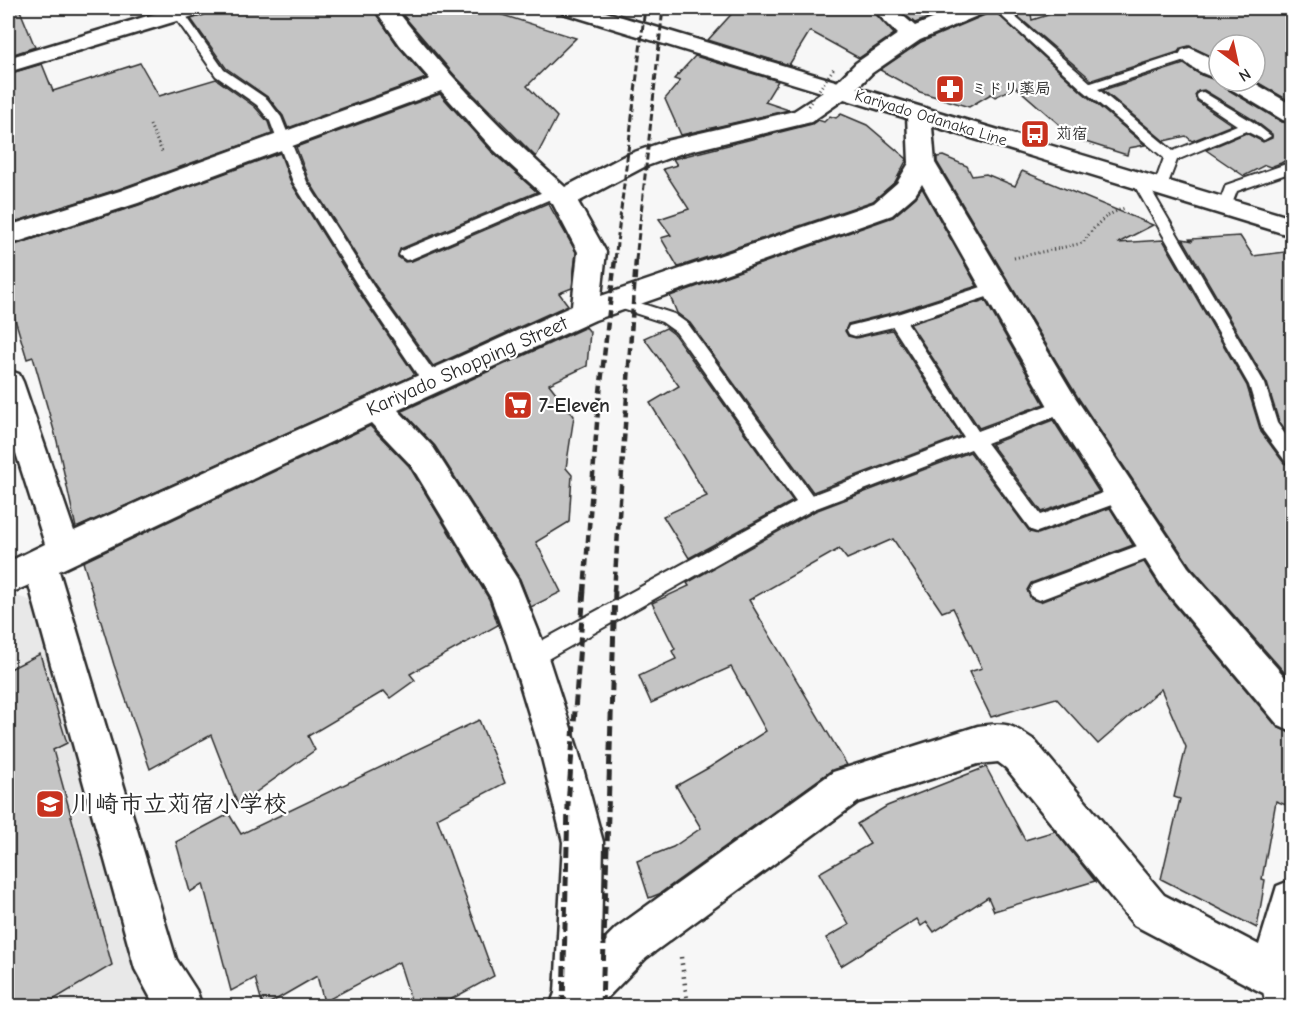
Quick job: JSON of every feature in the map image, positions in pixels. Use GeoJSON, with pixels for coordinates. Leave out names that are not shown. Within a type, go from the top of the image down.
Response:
{"type":"FeatureCollection","features":[{"type":"Feature","properties":{"kind":"street"},"geometry":{"type":"LineString","coordinates":[[384,8],[408,40],[502,142],[559,196],[592,252],[585,312]]}},
{"type":"Feature","properties":{"kind":"street","name":"Kariyado Odanaka Line"},"geometry":{"type":"LineString","coordinates":[[570,8],[838,79],[919,115],[1150,190],[1225,206],[1293,227]]}},
{"type":"Feature","properties":{"kind":"street"},"geometry":{"type":"LineString","coordinates":[[882,8],[912,35]]}},
{"type":"Feature","properties":{"kind":"street"},"geometry":{"type":"LineString","coordinates":[[559,196],[635,161],[675,147],[802,117],[838,79],[864,68],[912,35],[976,8]]}},
{"type":"Feature","properties":{"kind":"street"},"geometry":{"type":"LineString","coordinates":[[8,65],[186,10]]}},
{"type":"Feature","properties":{"kind":"street"},"geometry":{"type":"LineString","coordinates":[[1190,55],[1207,65]]}},
{"type":"Feature","properties":{"kind":"street"},"geometry":{"type":"LineString","coordinates":[[8,236],[129,197],[446,81]]}},
{"type":"Feature","properties":{"kind":"street"},"geometry":{"type":"LineString","coordinates":[[1255,93],[1293,115]]}},
{"type":"Feature","properties":{"kind":"street"},"geometry":{"type":"LineString","coordinates":[[919,115],[922,163],[1064,406],[1176,578],[1293,713]]}},
{"type":"Feature","properties":{"kind":"street","name":"Kariyado Shopping Street"},"geometry":{"type":"LineString","coordinates":[[37,564],[585,312],[883,209],[906,189],[922,163]]}},
{"type":"Feature","properties":{"kind":"street"},"geometry":{"type":"LineString","coordinates":[[8,382],[37,564],[158,969],[180,1006]]}},
{"type":"Feature","properties":{"kind":"street"},"geometry":{"type":"LineString","coordinates":[[375,407],[422,456],[500,581],[506,591],[530,658],[559,750],[583,843],[575,1001]]}},
{"type":"Feature","properties":{"kind":"street"},"geometry":{"type":"LineString","coordinates":[[575,1001],[631,943],[847,786],[978,746],[1003,742],[1020,754],[1149,910],[1275,991],[1293,901]]}},
{"type":"Feature","properties":{"kind":"lane"},"geometry":{"type":"LineString","coordinates":[[999,8],[1089,88],[1172,157]]}},
{"type":"Feature","properties":{"kind":"lane"},"geometry":{"type":"LineString","coordinates":[[186,10],[219,73],[262,102],[276,120],[286,140],[300,182],[368,290],[431,381]]}},
{"type":"Feature","properties":{"kind":"lane"},"geometry":{"type":"LineString","coordinates":[[1089,88],[1190,55]]}},
{"type":"Feature","properties":{"kind":"lane"},"geometry":{"type":"LineString","coordinates":[[1203,96],[1264,136]]}},
{"type":"Feature","properties":{"kind":"lane"},"geometry":{"type":"LineString","coordinates":[[1248,125],[1172,157],[1150,190],[1257,384],[1269,426],[1293,457]]}},
{"type":"Feature","properties":{"kind":"lane"},"geometry":{"type":"LineString","coordinates":[[1225,206],[1231,188],[1293,167]]}},
{"type":"Feature","properties":{"kind":"lane"},"geometry":{"type":"LineString","coordinates":[[406,255],[559,196]]}},
{"type":"Feature","properties":{"kind":"lane"},"geometry":{"type":"LineString","coordinates":[[855,330],[897,320],[988,277]]}},
{"type":"Feature","properties":{"kind":"lane"},"geometry":{"type":"LineString","coordinates":[[615,300],[668,318],[682,328],[807,504]]}},
{"type":"Feature","properties":{"kind":"lane"},"geometry":{"type":"LineString","coordinates":[[897,320],[974,439],[1037,524],[1122,494]]}},
{"type":"Feature","properties":{"kind":"lane"},"geometry":{"type":"LineString","coordinates":[[530,658],[807,504],[1064,406]]}},
{"type":"Feature","properties":{"kind":"lane"},"geometry":{"type":"LineString","coordinates":[[1039,591],[1156,547]]}},
{"type":"Feature","properties":{"kind":"path"},"geometry":{"type":"LineString","coordinates":[[808,106],[838,79]]}},
{"type":"Feature","properties":{"kind":"path"},"geometry":{"type":"LineString","coordinates":[[988,277],[1083,243],[1097,222],[1150,190]]}},
{"type":"Feature","properties":{"kind":"shaded area","name":"川崎市立苅宿小学校"},"geometry":{"type":"Polygon","coordinates":[[[16,596],[33,601],[152,1006],[8,1006],[8,599],[16,596]]]}},
{"type":"Feature","properties":{"kind":"building"},"geometry":{"type":"Polygon","coordinates":[[[8,8],[19,8],[35,47],[8,56],[8,8]]]}},
{"type":"Feature","properties":{"kind":"building"},"geometry":{"type":"Polygon","coordinates":[[[208,8],[372,8],[398,46],[426,78],[288,128],[283,116],[269,98],[226,68],[191,19],[204,15],[208,8]]]}},
{"type":"Feature","properties":{"kind":"building"},"geometry":{"type":"Polygon","coordinates":[[[397,8],[480,8],[576,38],[527,86],[557,117],[536,157],[456,77],[397,8]]]}},
{"type":"Feature","properties":{"kind":"building"},"geometry":{"type":"Polygon","coordinates":[[[737,8],[870,8],[894,34],[859,58],[810,31],[789,65],[708,40],[737,8]]]}},
{"type":"Feature","properties":{"kind":"building"},"geometry":{"type":"Polygon","coordinates":[[[897,8],[954,8],[915,23],[897,8]]]}},
{"type":"Feature","properties":{"kind":"building"},"geometry":{"type":"Polygon","coordinates":[[[988,8],[991,8],[1083,93],[1145,145],[1129,148],[1127,155],[1076,139],[1016,87],[995,97],[991,94],[969,107],[920,92],[880,70],[921,42],[985,15],[988,8]]]}},
{"type":"Feature","properties":{"kind":"building"},"geometry":{"type":"Polygon","coordinates":[[[1008,8],[1030,8],[1032,20],[1070,8],[1293,8],[1293,103],[1267,88],[1267,33],[1207,33],[1207,54],[1189,46],[1181,48],[1178,52],[1092,80],[1008,8]]]}},
{"type":"Feature","properties":{"kind":"building"},"geometry":{"type":"Polygon","coordinates":[[[695,56],[778,81],[765,102],[789,110],[681,135],[665,99],[680,81],[674,79],[695,56]]]}},
{"type":"Feature","properties":{"kind":"building"},"geometry":{"type":"Polygon","coordinates":[[[140,63],[159,96],[216,79],[255,107],[268,122],[272,134],[119,189],[8,224],[8,74],[42,64],[53,91],[140,63]]]}},
{"type":"Feature","properties":{"kind":"building"},"geometry":{"type":"Polygon","coordinates":[[[1184,64],[1207,77],[1207,92],[1198,91],[1195,95],[1197,101],[1232,125],[1192,141],[1186,136],[1164,141],[1103,90],[1184,64]]]}},
{"type":"Feature","properties":{"kind":"building"},"geometry":{"type":"Polygon","coordinates":[[[1209,93],[1233,93],[1282,122],[1293,124],[1293,156],[1270,167],[1265,165],[1244,176],[1206,150],[1246,133],[1263,142],[1272,138],[1272,134],[1254,120],[1209,93]]]}},
{"type":"Feature","properties":{"kind":"building"},"geometry":{"type":"Polygon","coordinates":[[[440,94],[491,151],[537,192],[400,249],[398,257],[405,262],[412,261],[548,203],[576,252],[572,288],[559,293],[568,305],[433,366],[375,285],[309,181],[296,147],[440,94]]]}},
{"type":"Feature","properties":{"kind":"building"},"geometry":{"type":"Polygon","coordinates":[[[841,114],[867,125],[907,159],[895,182],[873,201],[678,267],[661,238],[671,235],[659,219],[689,209],[663,169],[677,165],[673,159],[812,124],[818,120],[824,122],[830,116],[836,118],[841,114]]]}},
{"type":"Feature","properties":{"kind":"building"},"geometry":{"type":"Polygon","coordinates":[[[280,153],[291,183],[361,295],[415,375],[76,528],[57,441],[33,357],[27,359],[8,296],[8,247],[139,205],[280,153]]]}},
{"type":"Feature","properties":{"kind":"building"},"geometry":{"type":"Polygon","coordinates":[[[943,156],[967,166],[972,176],[986,174],[1015,186],[1022,171],[1153,225],[1118,243],[1163,240],[1247,386],[1261,432],[1284,463],[1293,466],[1293,682],[1190,566],[1077,396],[937,162],[937,157],[943,156]]]}},
{"type":"Feature","properties":{"kind":"building"},"geometry":{"type":"Polygon","coordinates":[[[922,188],[977,286],[896,312],[848,324],[845,331],[848,336],[856,338],[892,330],[961,436],[813,492],[690,323],[677,313],[670,296],[893,217],[916,197],[922,188]]]}},
{"type":"Feature","properties":{"kind":"building"},"geometry":{"type":"Polygon","coordinates":[[[1240,236],[1253,256],[1293,251],[1293,441],[1279,422],[1267,383],[1183,239],[1193,241],[1190,239],[1240,236]]]}},
{"type":"Feature","properties":{"kind":"building"},"geometry":{"type":"Polygon","coordinates":[[[985,300],[1044,404],[979,428],[910,324],[985,300]]]}},
{"type":"Feature","properties":{"kind":"building"},"geometry":{"type":"Polygon","coordinates":[[[586,327],[590,332],[587,366],[549,384],[574,416],[566,468],[572,475],[569,522],[536,542],[561,592],[531,607],[520,579],[435,446],[402,411],[586,327]]]}},
{"type":"Feature","properties":{"kind":"building"},"geometry":{"type":"Polygon","coordinates":[[[666,328],[674,334],[793,501],[689,558],[663,516],[707,496],[650,403],[679,386],[644,338],[666,328]]]}},
{"type":"Feature","properties":{"kind":"building"},"geometry":{"type":"Polygon","coordinates":[[[1053,420],[1099,492],[1042,512],[991,444],[1053,420]]]}},
{"type":"Feature","properties":{"kind":"building"},"geometry":{"type":"Polygon","coordinates":[[[370,426],[409,466],[489,599],[498,625],[410,674],[415,680],[390,698],[384,691],[308,736],[315,750],[238,805],[211,735],[150,769],[114,665],[83,562],[370,426]]]}},
{"type":"Feature","properties":{"kind":"building"},"geometry":{"type":"Polygon","coordinates":[[[970,452],[1030,532],[1038,534],[1110,508],[1133,545],[1031,583],[1027,590],[1031,599],[1040,602],[1144,562],[1162,590],[1277,727],[1293,734],[1293,767],[1286,805],[1276,801],[1262,879],[1265,880],[1257,928],[1161,879],[1180,799],[1174,797],[1186,747],[1161,689],[1098,744],[1056,698],[991,717],[969,672],[982,668],[953,608],[942,612],[893,539],[847,559],[839,549],[749,600],[847,765],[832,770],[659,894],[649,898],[637,861],[673,847],[701,828],[676,786],[766,731],[731,667],[651,703],[639,676],[676,659],[672,651],[675,649],[652,603],[689,586],[687,583],[815,511],[970,452]]]}},
{"type":"Feature","properties":{"kind":"building","name":"川崎市立苅宿小学校"},"geometry":{"type":"Polygon","coordinates":[[[40,654],[67,743],[53,750],[112,965],[43,1006],[8,1006],[8,670],[40,654]]]}},
{"type":"Feature","properties":{"kind":"building"},"geometry":{"type":"Polygon","coordinates":[[[479,720],[505,783],[437,818],[494,976],[439,1006],[413,1006],[399,962],[324,1002],[317,976],[265,1006],[263,1006],[255,978],[231,991],[203,884],[190,892],[176,842],[229,814],[241,834],[479,720]]]}},
{"type":"Feature","properties":{"kind":"building"},"geometry":{"type":"Polygon","coordinates":[[[986,767],[1025,840],[1055,831],[1095,881],[994,911],[988,897],[934,932],[927,922],[921,926],[917,919],[841,966],[826,938],[849,925],[819,873],[870,844],[857,824],[887,806],[986,767]]]}},
{"type":"Feature","properties":{"kind":"railway"},"geometry":{"type":"LineString","coordinates":[[615,260],[645,8]]}},
{"type":"Feature","properties":{"kind":"railway"},"geometry":{"type":"LineString","coordinates":[[636,260],[663,8]]}},
{"type":"Feature","properties":{"kind":"railway"},"geometry":{"type":"LineString","coordinates":[[584,592],[598,410],[615,259]]}},
{"type":"Feature","properties":{"kind":"railway"},"geometry":{"type":"LineString","coordinates":[[614,592],[636,259]]}},
{"type":"Feature","properties":{"kind":"railway"},"geometry":{"type":"LineString","coordinates":[[563,1006],[568,805],[584,590]]}},
{"type":"Feature","properties":{"kind":"railway"},"geometry":{"type":"LineString","coordinates":[[602,1006],[615,590]]}},
{"type":"Feature","properties":{"kind":"place","name":"ミドリ薬局"},"geometry":{"type":"Point","coordinates":[950,89]}},
{"type":"Feature","properties":{"kind":"place","name":"苅宿"},"geometry":{"type":"Point","coordinates":[1035,134]}},
{"type":"Feature","properties":{"kind":"place","name":"7-Eleven"},"geometry":{"type":"Point","coordinates":[518,405]}},
{"type":"Feature","properties":{"kind":"place","name":"川崎市立苅宿小学校"},"geometry":{"type":"Point","coordinates":[50,804]}}]}
